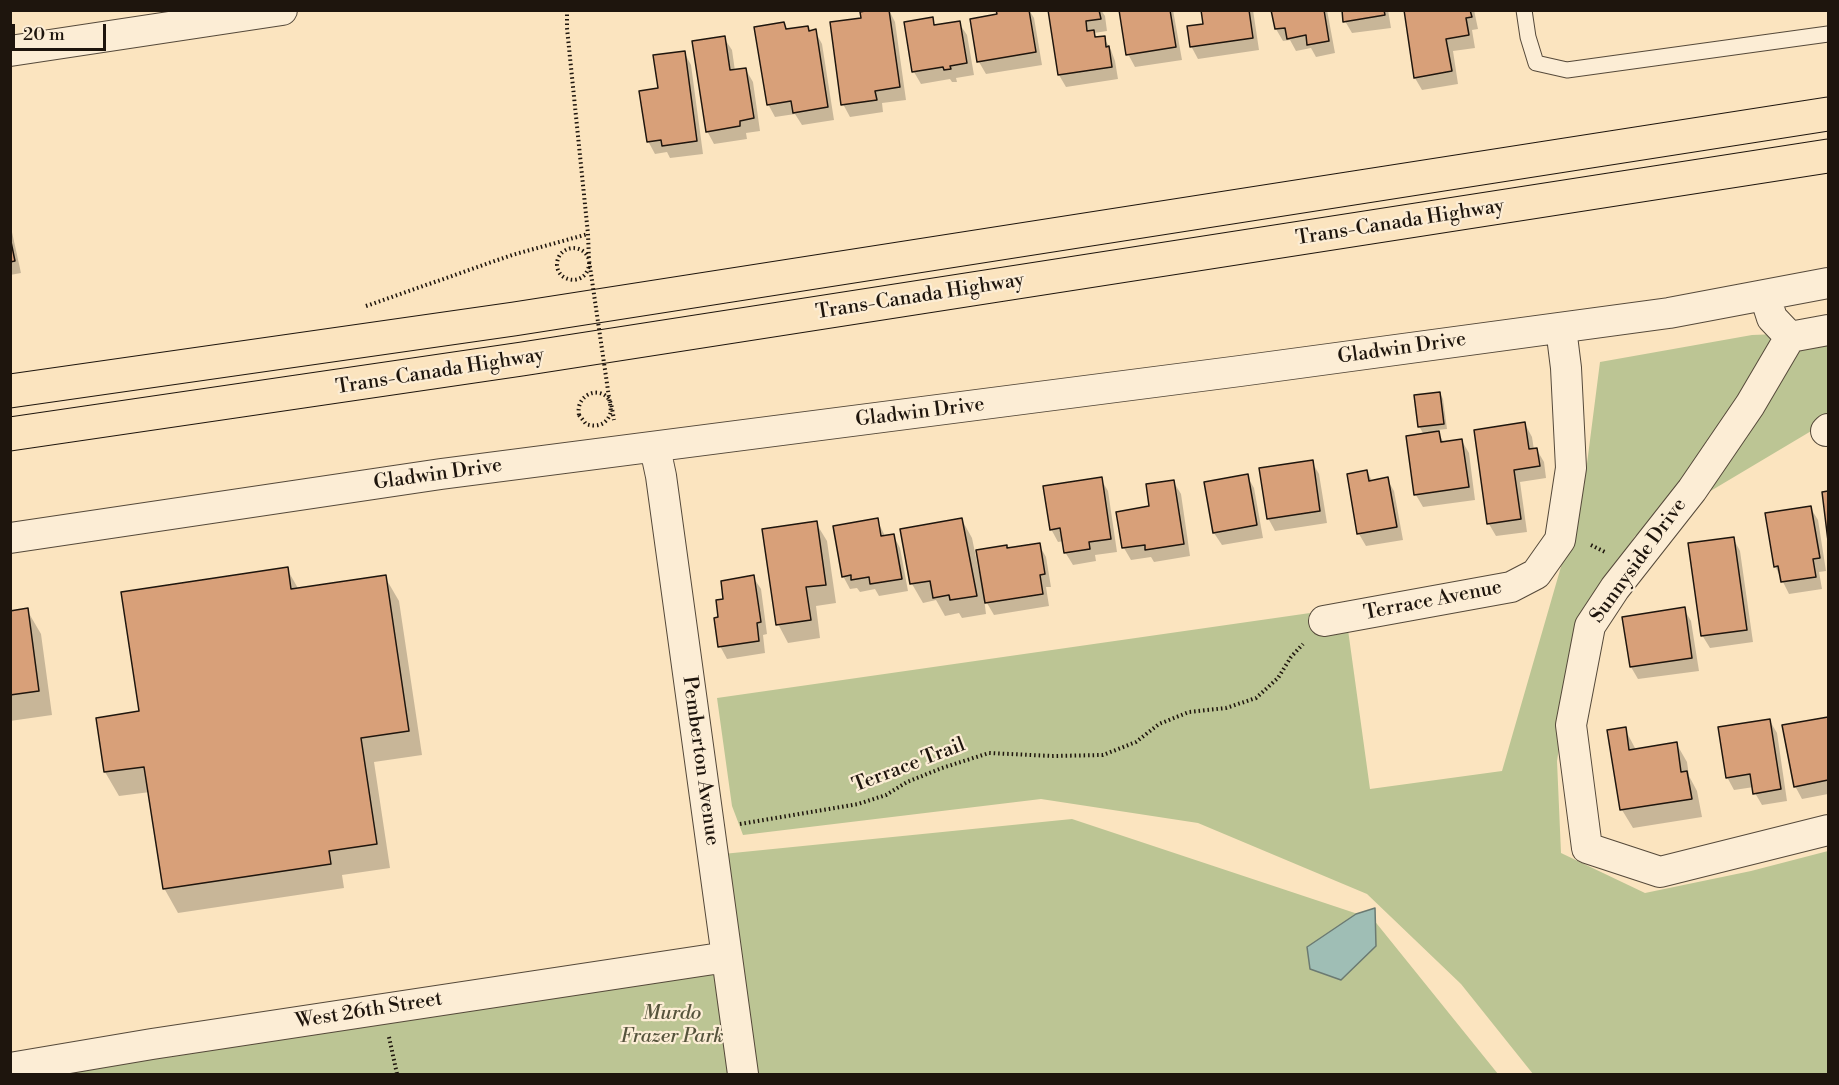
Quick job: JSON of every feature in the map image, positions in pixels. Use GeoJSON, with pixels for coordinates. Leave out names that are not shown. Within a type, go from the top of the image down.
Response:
{"type":"FeatureCollection","features":[{"type":"Feature","properties":{"kind":"highway"},"geometry":{"type":"LineString","coordinates":[[1479,169],[1828,95]]}},
{"type":"Feature","properties":{"kind":"highway","name":"Trans-Canada Highway"},"geometry":{"type":"LineString","coordinates":[[10,391],[514,320],[1828,114]]}},
{"type":"Feature","properties":{"kind":"highway","name":"Trans-Canada Highway"},"geometry":{"type":"LineString","coordinates":[[10,435],[499,363],[1828,156]]}},
{"type":"Feature","properties":{"kind":"street"},"geometry":{"type":"LineString","coordinates":[[10,51],[282,10]]}},
{"type":"Feature","properties":{"kind":"street","name":"Gladwin Drive"},"geometry":{"type":"LineString","coordinates":[[10,538],[441,474],[655,448],[1669,313],[1828,283]]}},
{"type":"Feature","properties":{"kind":"street"},"geometry":{"type":"LineString","coordinates":[[1765,296],[1772,318],[1790,337],[1828,330]]}},
{"type":"Feature","properties":{"kind":"street","name":"Terrace Avenue"},"geometry":{"type":"LineString","coordinates":[[1324,621],[1511,586],[1536,574],[1560,540],[1571,468],[1566,369],[1561,328]]}},
{"type":"Feature","properties":{"kind":"street","name":"Sunnyside Drive"},"geometry":{"type":"LineString","coordinates":[[1790,337],[1750,405],[1705,471],[1615,588],[1590,626],[1571,725],[1587,848],[1660,872],[1828,830]]}},
{"type":"Feature","properties":{"kind":"street","name":"Pemberton Avenue"},"geometry":{"type":"LineString","coordinates":[[655,448],[662,476],[743,1074]]}},
{"type":"Feature","properties":{"kind":"street","name":"West 26th Street"},"geometry":{"type":"LineString","coordinates":[[10,1068],[152,1044],[727,957]]}},
{"type":"Feature","properties":{"kind":"lane"},"geometry":{"type":"LineString","coordinates":[[1524,10],[1528,37],[1536,63],[1567,70],[1828,34]]}},
{"type":"Feature","properties":{"kind":"path"},"geometry":{"type":"LineString","coordinates":[[567,10],[567,28],[588,234],[589,261],[588,271],[576,280],[566,278],[557,264],[564,251],[574,247],[588,255],[591,272],[611,411],[610,417],[602,424],[591,426],[581,420],[578,410],[585,396],[595,393],[609,400]]}},
{"type":"Feature","properties":{"kind":"path"},"geometry":{"type":"LineString","coordinates":[[359,308],[512,255],[588,234]]}},
{"type":"Feature","properties":{"kind":"path","name":"Terrace Trail"},"geometry":{"type":"LineString","coordinates":[[710,829],[858,804],[886,795],[907,782],[942,768],[989,753],[1052,756],[1103,755],[1136,742],[1158,724],[1189,712],[1226,708],[1256,698],[1278,678],[1291,657],[1324,621]]}},
{"type":"Feature","properties":{"kind":"green space"},"geometry":{"type":"Polygon","coordinates":[[[1828,332],[1828,421],[1635,536],[1579,622],[1557,761],[1561,853],[1645,893],[1751,871],[1828,851],[1828,1074],[1533,1074],[1461,984],[1367,894],[1198,823],[1041,799],[743,835],[732,806],[717,698],[1345,608],[1370,789],[1502,771],[1584,487],[1600,362],[1752,335],[1828,332]]]}},
{"type":"Feature","properties":{"kind":"green space"},"geometry":{"type":"Polygon","coordinates":[[[1072,819],[1373,919],[1498,1074],[748,1074],[723,854],[1072,819]]]}},
{"type":"Feature","properties":{"kind":"green space","name":"Murdo Frazer Park"},"geometry":{"type":"Polygon","coordinates":[[[714,968],[729,1074],[55,1074],[714,968]]]}},
{"type":"Feature","properties":{"kind":"water"},"geometry":{"type":"Polygon","coordinates":[[[1375,908],[1376,946],[1341,980],[1310,969],[1307,947],[1356,914],[1375,908]]]}},
{"type":"Feature","properties":{"kind":"building"},"geometry":{"type":"Polygon","coordinates":[[[889,10],[900,87],[875,91],[877,100],[841,105],[830,22],[861,18],[860,12],[889,10]]]}},
{"type":"Feature","properties":{"kind":"building"},"geometry":{"type":"Polygon","coordinates":[[[996,10],[1029,10],[1036,52],[977,62],[970,19],[997,14],[996,10]]]}},
{"type":"Feature","properties":{"kind":"building"},"geometry":{"type":"Polygon","coordinates":[[[1048,10],[1099,10],[1101,19],[1086,21],[1087,31],[1094,30],[1095,37],[1105,36],[1112,67],[1058,75],[1048,10]]]}},
{"type":"Feature","properties":{"kind":"building"},"geometry":{"type":"Polygon","coordinates":[[[1119,10],[1170,10],[1176,47],[1126,55],[1119,10]]]}},
{"type":"Feature","properties":{"kind":"building"},"geometry":{"type":"Polygon","coordinates":[[[1201,10],[1249,10],[1253,38],[1190,47],[1187,26],[1203,24],[1201,10]]]}},
{"type":"Feature","properties":{"kind":"building"},"geometry":{"type":"Polygon","coordinates":[[[1271,10],[1324,10],[1329,41],[1307,45],[1306,35],[1287,39],[1285,28],[1275,29],[1271,10]]]}},
{"type":"Feature","properties":{"kind":"building"},"geometry":{"type":"Polygon","coordinates":[[[1342,10],[1384,10],[1385,15],[1343,22],[1342,10]]]}},
{"type":"Feature","properties":{"kind":"building"},"geometry":{"type":"Polygon","coordinates":[[[1404,10],[1470,10],[1472,17],[1466,18],[1469,35],[1446,39],[1452,71],[1414,78],[1404,10]]]}},
{"type":"Feature","properties":{"kind":"building"},"geometry":{"type":"Polygon","coordinates":[[[933,17],[934,25],[960,21],[967,63],[950,66],[951,69],[944,70],[943,67],[912,72],[904,22],[933,17]]]}},
{"type":"Feature","properties":{"kind":"building"},"geometry":{"type":"Polygon","coordinates":[[[784,22],[786,29],[808,26],[809,31],[816,29],[828,107],[793,113],[791,101],[767,105],[754,27],[784,22]]]}},
{"type":"Feature","properties":{"kind":"building"},"geometry":{"type":"Polygon","coordinates":[[[725,36],[730,70],[746,68],[754,118],[740,121],[740,126],[706,132],[692,41],[725,36]]]}},
{"type":"Feature","properties":{"kind":"building"},"geometry":{"type":"Polygon","coordinates":[[[685,51],[697,141],[662,146],[661,140],[647,142],[639,91],[658,88],[653,55],[685,51]]]}},
{"type":"Feature","properties":{"kind":"building"},"geometry":{"type":"Polygon","coordinates":[[[10,237],[15,261],[10,262],[10,237]]]}},
{"type":"Feature","properties":{"kind":"building"},"geometry":{"type":"Polygon","coordinates":[[[1440,392],[1444,424],[1418,427],[1414,395],[1440,392]]]}},
{"type":"Feature","properties":{"kind":"building"},"geometry":{"type":"Polygon","coordinates":[[[1525,422],[1529,449],[1537,448],[1540,466],[1514,470],[1521,519],[1487,524],[1474,430],[1525,422]]]}},
{"type":"Feature","properties":{"kind":"building"},"geometry":{"type":"Polygon","coordinates":[[[1439,431],[1441,442],[1462,439],[1469,487],[1414,495],[1406,436],[1439,431]]]}},
{"type":"Feature","properties":{"kind":"building"},"geometry":{"type":"Polygon","coordinates":[[[1313,460],[1320,511],[1267,519],[1259,468],[1313,460]]]}},
{"type":"Feature","properties":{"kind":"building"},"geometry":{"type":"Polygon","coordinates":[[[1367,470],[1369,481],[1388,477],[1397,527],[1357,534],[1347,474],[1367,470]]]}},
{"type":"Feature","properties":{"kind":"building"},"geometry":{"type":"Polygon","coordinates":[[[1248,474],[1257,525],[1213,533],[1204,482],[1248,474]]]}},
{"type":"Feature","properties":{"kind":"building"},"geometry":{"type":"Polygon","coordinates":[[[1102,477],[1111,539],[1089,542],[1090,549],[1064,553],[1060,528],[1050,530],[1043,486],[1102,477]]]}},
{"type":"Feature","properties":{"kind":"building"},"geometry":{"type":"Polygon","coordinates":[[[1174,480],[1184,544],[1145,550],[1145,545],[1122,548],[1116,512],[1149,506],[1146,484],[1174,480]]]}},
{"type":"Feature","properties":{"kind":"building"},"geometry":{"type":"Polygon","coordinates":[[[1828,491],[1828,541],[1822,492],[1828,491]]]}},
{"type":"Feature","properties":{"kind":"building"},"geometry":{"type":"Polygon","coordinates":[[[1811,506],[1820,558],[1813,559],[1816,577],[1781,582],[1778,566],[1774,567],[1765,513],[1811,506]]]}},
{"type":"Feature","properties":{"kind":"building"},"geometry":{"type":"Polygon","coordinates":[[[878,518],[881,536],[894,534],[902,579],[870,584],[869,577],[851,580],[851,575],[842,577],[833,526],[878,518]]]}},
{"type":"Feature","properties":{"kind":"building"},"geometry":{"type":"Polygon","coordinates":[[[962,518],[977,596],[950,600],[949,595],[933,598],[930,581],[910,584],[900,529],[962,518]]]}},
{"type":"Feature","properties":{"kind":"building"},"geometry":{"type":"Polygon","coordinates":[[[817,521],[826,585],[806,587],[811,620],[776,625],[762,529],[817,521]]]}},
{"type":"Feature","properties":{"kind":"building"},"geometry":{"type":"Polygon","coordinates":[[[1734,537],[1747,630],[1701,636],[1688,543],[1734,537]]]}},
{"type":"Feature","properties":{"kind":"building"},"geometry":{"type":"Polygon","coordinates":[[[1040,543],[1045,574],[1040,575],[1043,594],[985,603],[976,550],[1040,543]]]}},
{"type":"Feature","properties":{"kind":"building"},"geometry":{"type":"Polygon","coordinates":[[[288,567],[291,589],[386,575],[409,731],[361,738],[377,844],[329,851],[331,864],[163,889],[144,767],[104,772],[96,718],[139,711],[121,592],[288,567]]]}},
{"type":"Feature","properties":{"kind":"building"},"geometry":{"type":"Polygon","coordinates":[[[754,575],[761,622],[757,623],[759,641],[718,647],[714,618],[718,617],[716,600],[723,599],[721,581],[754,575]]]}},
{"type":"Feature","properties":{"kind":"building"},"geometry":{"type":"Polygon","coordinates":[[[1685,607],[1692,658],[1630,667],[1622,617],[1685,607]]]}},
{"type":"Feature","properties":{"kind":"building"},"geometry":{"type":"Polygon","coordinates":[[[28,608],[39,691],[10,695],[10,611],[28,608]]]}},
{"type":"Feature","properties":{"kind":"building"},"geometry":{"type":"Polygon","coordinates":[[[1828,717],[1828,780],[1794,787],[1782,725],[1828,717]]]}},
{"type":"Feature","properties":{"kind":"building"},"geometry":{"type":"Polygon","coordinates":[[[1770,719],[1781,789],[1753,794],[1750,774],[1726,778],[1718,727],[1770,719]]]}},
{"type":"Feature","properties":{"kind":"building"},"geometry":{"type":"Polygon","coordinates":[[[1626,727],[1629,750],[1677,742],[1681,772],[1687,771],[1692,799],[1620,810],[1607,730],[1626,727]]]}}]}
